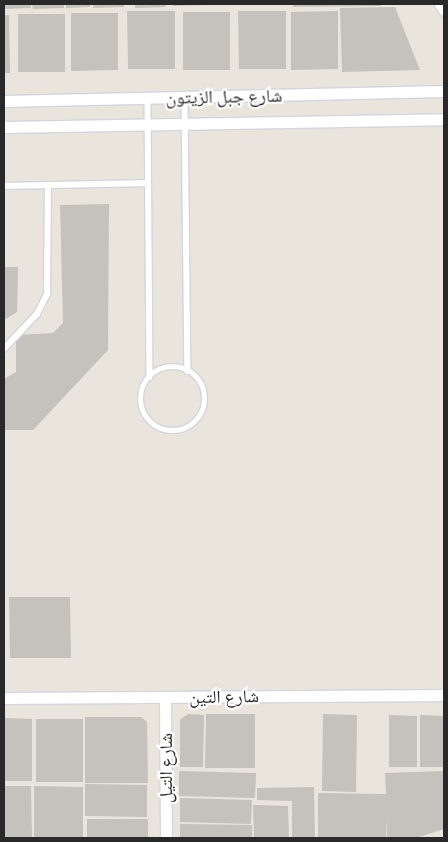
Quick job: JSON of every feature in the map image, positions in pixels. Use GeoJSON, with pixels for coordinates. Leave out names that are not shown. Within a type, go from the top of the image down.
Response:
{"type":"FeatureCollection","features":[{"type":"Feature","properties":{"kind":"street"},"geometry":{"type":"LineString","coordinates":[[440,4],[444,10]]}},
{"type":"Feature","properties":{"kind":"street","name":"شارع جبل الزيتون"},"geometry":{"type":"LineString","coordinates":[[4,101],[444,92]]}},
{"type":"Feature","properties":{"kind":"street","name":"شارع جبل الزيتون"},"geometry":{"type":"LineString","coordinates":[[4,127],[444,119]]}},
{"type":"Feature","properties":{"kind":"street","name":"شارع التين"},"geometry":{"type":"LineString","coordinates":[[4,698],[444,695]]}},
{"type":"Feature","properties":{"kind":"street","name":"شارع التيل"},"geometry":{"type":"LineString","coordinates":[[166,698],[166,838]]}},
{"type":"Feature","properties":{"kind":"lane"},"geometry":{"type":"LineString","coordinates":[[148,98],[150,377]]}},
{"type":"Feature","properties":{"kind":"lane"},"geometry":{"type":"LineString","coordinates":[[186,98],[188,371],[201,386],[205,405],[200,417],[178,431],[158,427],[144,414],[143,388],[150,377],[161,370],[188,371]]}},
{"type":"Feature","properties":{"kind":"lane"},"geometry":{"type":"LineString","coordinates":[[4,186],[148,183]]}},
{"type":"Feature","properties":{"kind":"lane"},"geometry":{"type":"LineString","coordinates":[[4,349],[37,314],[47,294],[48,186]]}},
{"type":"Feature","properties":{"kind":"building"},"geometry":{"type":"Polygon","coordinates":[[[4,4],[31,4],[31,8],[4,9],[4,4]]]}},
{"type":"Feature","properties":{"kind":"building"},"geometry":{"type":"Polygon","coordinates":[[[32,4],[64,4],[64,8],[33,9],[32,4]]]}},
{"type":"Feature","properties":{"kind":"building"},"geometry":{"type":"Polygon","coordinates":[[[66,4],[90,4],[90,7],[66,8],[66,4]]]}},
{"type":"Feature","properties":{"kind":"building"},"geometry":{"type":"Polygon","coordinates":[[[93,4],[124,4],[124,7],[93,8],[93,4]]]}},
{"type":"Feature","properties":{"kind":"building"},"geometry":{"type":"Polygon","coordinates":[[[135,4],[166,4],[166,7],[135,8],[135,4]]]}},
{"type":"Feature","properties":{"kind":"building"},"geometry":{"type":"Polygon","coordinates":[[[173,4],[208,4],[208,5],[173,6],[173,4]]]}},
{"type":"Feature","properties":{"kind":"building"},"geometry":{"type":"Polygon","coordinates":[[[293,4],[380,4],[381,6],[293,7],[293,4]]]}},
{"type":"Feature","properties":{"kind":"building"},"geometry":{"type":"Polygon","coordinates":[[[395,7],[420,70],[342,72],[340,8],[395,7]]]}},
{"type":"Feature","properties":{"kind":"building"},"geometry":{"type":"Polygon","coordinates":[[[127,11],[175,11],[175,69],[128,69],[127,11]]]}},
{"type":"Feature","properties":{"kind":"building"},"geometry":{"type":"Polygon","coordinates":[[[238,11],[286,11],[286,69],[239,69],[238,11]]]}},
{"type":"Feature","properties":{"kind":"building"},"geometry":{"type":"Polygon","coordinates":[[[338,11],[338,69],[291,70],[291,12],[338,11]]]}},
{"type":"Feature","properties":{"kind":"building"},"geometry":{"type":"Polygon","coordinates":[[[183,12],[230,12],[230,70],[183,70],[183,12]]]}},
{"type":"Feature","properties":{"kind":"building"},"geometry":{"type":"Polygon","coordinates":[[[71,13],[118,13],[118,70],[71,71],[71,13]]]}},
{"type":"Feature","properties":{"kind":"building"},"geometry":{"type":"Polygon","coordinates":[[[18,14],[65,14],[65,72],[18,72],[18,14]]]}},
{"type":"Feature","properties":{"kind":"building"},"geometry":{"type":"Polygon","coordinates":[[[4,15],[9,15],[10,73],[4,73],[4,15]]]}},
{"type":"Feature","properties":{"kind":"building"},"geometry":{"type":"Polygon","coordinates":[[[109,204],[108,350],[33,430],[4,430],[4,379],[16,372],[16,335],[53,333],[63,323],[60,205],[109,204]]]}},
{"type":"Feature","properties":{"kind":"building"},"geometry":{"type":"Polygon","coordinates":[[[4,267],[18,267],[17,312],[4,320],[4,267]]]}},
{"type":"Feature","properties":{"kind":"building"},"geometry":{"type":"Polygon","coordinates":[[[9,597],[70,597],[71,658],[10,658],[9,597]]]}},
{"type":"Feature","properties":{"kind":"building"},"geometry":{"type":"Polygon","coordinates":[[[189,714],[204,715],[203,767],[180,767],[180,719],[189,714]]]}},
{"type":"Feature","properties":{"kind":"building"},"geometry":{"type":"Polygon","coordinates":[[[206,714],[255,714],[255,768],[205,768],[206,714]]]}},
{"type":"Feature","properties":{"kind":"building"},"geometry":{"type":"Polygon","coordinates":[[[323,714],[357,715],[356,792],[322,791],[323,714]]]}},
{"type":"Feature","properties":{"kind":"building"},"geometry":{"type":"Polygon","coordinates":[[[389,715],[417,716],[417,767],[389,767],[389,715]]]}},
{"type":"Feature","properties":{"kind":"building"},"geometry":{"type":"Polygon","coordinates":[[[420,715],[444,716],[444,767],[420,767],[420,715]]]}},
{"type":"Feature","properties":{"kind":"building"},"geometry":{"type":"Polygon","coordinates":[[[85,717],[141,717],[147,722],[148,783],[85,783],[85,717]]]}},
{"type":"Feature","properties":{"kind":"building"},"geometry":{"type":"Polygon","coordinates":[[[4,718],[32,719],[32,781],[4,781],[4,718]]]}},
{"type":"Feature","properties":{"kind":"building"},"geometry":{"type":"Polygon","coordinates":[[[36,719],[83,719],[83,782],[36,782],[36,719]]]}},
{"type":"Feature","properties":{"kind":"building"},"geometry":{"type":"Polygon","coordinates":[[[179,771],[256,773],[255,798],[179,796],[179,771]]]}},
{"type":"Feature","properties":{"kind":"building"},"geometry":{"type":"Polygon","coordinates":[[[444,771],[444,829],[416,838],[387,838],[386,816],[386,838],[318,838],[318,793],[386,794],[385,773],[444,771]]]}},
{"type":"Feature","properties":{"kind":"building"},"geometry":{"type":"Polygon","coordinates":[[[85,784],[147,785],[147,817],[85,816],[85,784]]]}},
{"type":"Feature","properties":{"kind":"building"},"geometry":{"type":"Polygon","coordinates":[[[4,786],[31,786],[32,838],[4,838],[4,786]]]}},
{"type":"Feature","properties":{"kind":"building"},"geometry":{"type":"Polygon","coordinates":[[[34,786],[83,787],[83,838],[34,838],[34,786]]]}},
{"type":"Feature","properties":{"kind":"building"},"geometry":{"type":"Polygon","coordinates":[[[314,787],[315,838],[292,838],[292,801],[257,800],[257,788],[314,787]]]}},
{"type":"Feature","properties":{"kind":"building"},"geometry":{"type":"Polygon","coordinates":[[[180,798],[252,800],[251,824],[180,822],[180,798]]]}},
{"type":"Feature","properties":{"kind":"building"},"geometry":{"type":"Polygon","coordinates":[[[253,805],[288,806],[289,838],[254,838],[253,805]]]}},
{"type":"Feature","properties":{"kind":"building"},"geometry":{"type":"Polygon","coordinates":[[[87,819],[148,819],[148,838],[87,838],[87,819]]]}},
{"type":"Feature","properties":{"kind":"building"},"geometry":{"type":"Polygon","coordinates":[[[180,824],[252,825],[252,838],[180,838],[180,824]]]}}]}
